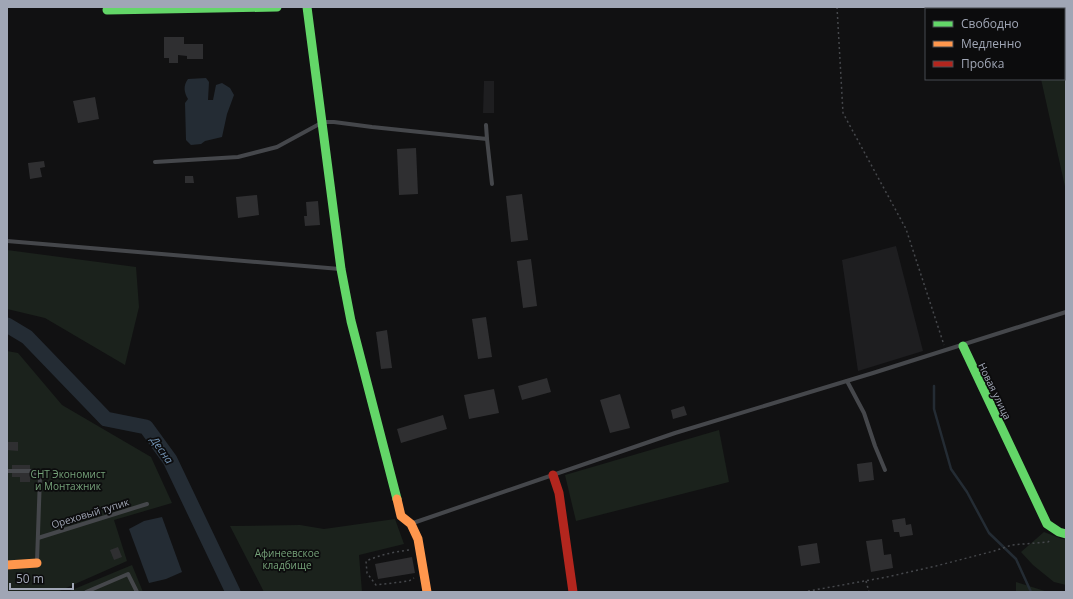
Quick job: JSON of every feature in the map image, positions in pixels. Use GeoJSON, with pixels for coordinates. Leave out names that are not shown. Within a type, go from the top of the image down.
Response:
{"type":"FeatureCollection","features":[{"type":"Feature","properties":{"kind":"street"},"geometry":{"type":"LineString","coordinates":[[107,10],[277,7]]}},
{"type":"Feature","properties":{"kind":"street"},"geometry":{"type":"LineString","coordinates":[[308,7],[340,269],[350,321],[401,516],[411,524],[418,539],[427,592]]}},
{"type":"Feature","properties":{"kind":"street","name":"Новая улица"},"geometry":{"type":"LineString","coordinates":[[963,346],[1047,524],[1062,533]]}},
{"type":"Feature","properties":{"kind":"street"},"geometry":{"type":"LineString","coordinates":[[553,475],[559,493],[573,592]]}},
{"type":"Feature","properties":{"kind":"street"},"geometry":{"type":"LineString","coordinates":[[7,565],[37,563]]}},
{"type":"Feature","properties":{"kind":"lane"},"geometry":{"type":"LineString","coordinates":[[155,162],[238,157],[277,147],[323,122],[487,139]]}},
{"type":"Feature","properties":{"kind":"lane"},"geometry":{"type":"LineString","coordinates":[[486,125],[492,184]]}},
{"type":"Feature","properties":{"kind":"lane"},"geometry":{"type":"LineString","coordinates":[[7,241],[340,269]]}},
{"type":"Feature","properties":{"kind":"lane"},"geometry":{"type":"LineString","coordinates":[[411,524],[675,433],[963,346],[1066,312]]}},
{"type":"Feature","properties":{"kind":"lane"},"geometry":{"type":"LineString","coordinates":[[847,380],[864,413],[885,470]]}},
{"type":"Feature","properties":{"kind":"lane"},"geometry":{"type":"LineString","coordinates":[[7,471],[32,471],[40,477],[37,563]]}},
{"type":"Feature","properties":{"kind":"lane","name":"Ореховый тупик"},"geometry":{"type":"LineString","coordinates":[[38,538],[147,504]]}},
{"type":"Feature","properties":{"kind":"lane"},"geometry":{"type":"LineString","coordinates":[[86,592],[128,574],[137,592]]}},
{"type":"Feature","properties":{"kind":"path"},"geometry":{"type":"LineString","coordinates":[[837,7],[843,113],[906,229],[946,351]]}},
{"type":"Feature","properties":{"kind":"path"},"geometry":{"type":"LineString","coordinates":[[804,592],[936,566],[1012,545],[1048,542],[1062,533]]}},
{"type":"Feature","properties":{"kind":"path"},"geometry":{"type":"LineString","coordinates":[[411,550],[395,551],[366,562],[368,573],[376,585],[409,581],[416,577]]}},
{"type":"Feature","properties":{"kind":"path"},"geometry":{"type":"LineString","coordinates":[[866,581],[869,592]]}},
{"type":"Feature","properties":{"kind":"shaded area"},"geometry":{"type":"Polygon","coordinates":[[[206,78],[209,82],[208,100],[213,100],[216,85],[222,83],[230,88],[234,95],[227,114],[222,137],[205,141],[201,144],[191,145],[186,140],[185,103],[188,99],[185,91],[186,82],[188,79],[206,78]]]}},
{"type":"Feature","properties":{"kind":"shaded area"},"geometry":{"type":"Polygon","coordinates":[[[484,81],[494,81],[494,113],[483,113],[484,81]]]}},
{"type":"Feature","properties":{"kind":"shaded area"},"geometry":{"type":"Polygon","coordinates":[[[896,246],[923,351],[858,371],[842,260],[896,246]]]}},
{"type":"Feature","properties":{"kind":"shaded area"},"geometry":{"type":"Polygon","coordinates":[[[162,517],[182,572],[166,579],[149,583],[129,529],[144,521],[162,517]]]}},
{"type":"Feature","properties":{"kind":"green space"},"geometry":{"type":"Polygon","coordinates":[[[1066,7],[1066,191],[1041,80],[1065,80],[1065,8],[1050,8],[1066,7]]]}},
{"type":"Feature","properties":{"kind":"green space"},"geometry":{"type":"Polygon","coordinates":[[[7,250],[136,267],[139,307],[125,365],[45,318],[7,309],[7,250]]]}},
{"type":"Feature","properties":{"kind":"green space","name":"СНТ Экономист и Монтажник"},"geometry":{"type":"Polygon","coordinates":[[[7,351],[18,353],[62,405],[151,457],[172,503],[114,520],[127,561],[57,592],[7,592],[7,351]]]}},
{"type":"Feature","properties":{"kind":"green space"},"geometry":{"type":"Polygon","coordinates":[[[719,430],[729,482],[576,521],[565,475],[719,430]]]}},
{"type":"Feature","properties":{"kind":"green space","name":"Афинеевское кладбище"},"geometry":{"type":"Polygon","coordinates":[[[395,519],[404,544],[359,555],[362,592],[264,592],[230,526],[300,525],[324,529],[395,519]]]}},
{"type":"Feature","properties":{"kind":"green space"},"geometry":{"type":"Polygon","coordinates":[[[1044,532],[1062,539],[1066,539],[1066,585],[1054,582],[1033,565],[1021,552],[1044,532]]]}},
{"type":"Feature","properties":{"kind":"green space"},"geometry":{"type":"Polygon","coordinates":[[[132,565],[143,592],[67,592],[132,565]]]}},
{"type":"Feature","properties":{"kind":"green space"},"geometry":{"type":"Polygon","coordinates":[[[1016,582],[1048,592],[1010,592],[1016,591],[1016,582]]]}},
{"type":"Feature","properties":{"kind":"building"},"geometry":{"type":"Polygon","coordinates":[[[164,37],[184,37],[184,44],[203,44],[203,59],[187,59],[187,56],[178,55],[178,63],[169,63],[169,58],[164,58],[164,37]]]}},
{"type":"Feature","properties":{"kind":"building"},"geometry":{"type":"Polygon","coordinates":[[[95,97],[99,119],[78,123],[73,101],[95,97]]]}},
{"type":"Feature","properties":{"kind":"building"},"geometry":{"type":"Polygon","coordinates":[[[416,148],[418,194],[399,195],[397,149],[416,148]]]}},
{"type":"Feature","properties":{"kind":"building"},"geometry":{"type":"Polygon","coordinates":[[[44,161],[45,167],[40,168],[42,177],[30,179],[28,163],[44,161]]]}},
{"type":"Feature","properties":{"kind":"building"},"geometry":{"type":"Polygon","coordinates":[[[185,176],[193,176],[194,183],[185,183],[185,176]]]}},
{"type":"Feature","properties":{"kind":"building"},"geometry":{"type":"Polygon","coordinates":[[[522,194],[528,240],[511,242],[506,196],[522,194]]]}},
{"type":"Feature","properties":{"kind":"building"},"geometry":{"type":"Polygon","coordinates":[[[257,195],[259,215],[238,218],[236,197],[257,195]]]}},
{"type":"Feature","properties":{"kind":"building"},"geometry":{"type":"Polygon","coordinates":[[[318,201],[320,225],[305,226],[304,216],[307,216],[306,202],[318,201]]]}},
{"type":"Feature","properties":{"kind":"building"},"geometry":{"type":"Polygon","coordinates":[[[531,259],[537,306],[523,308],[517,261],[531,259]]]}},
{"type":"Feature","properties":{"kind":"building"},"geometry":{"type":"Polygon","coordinates":[[[486,317],[492,357],[478,359],[472,319],[486,317]]]}},
{"type":"Feature","properties":{"kind":"building"},"geometry":{"type":"Polygon","coordinates":[[[387,330],[392,368],[381,369],[376,332],[387,330]]]}},
{"type":"Feature","properties":{"kind":"building"},"geometry":{"type":"Polygon","coordinates":[[[547,378],[551,392],[522,400],[518,386],[547,378]]]}},
{"type":"Feature","properties":{"kind":"building"},"geometry":{"type":"Polygon","coordinates":[[[494,389],[499,413],[469,419],[464,395],[494,389]]]}},
{"type":"Feature","properties":{"kind":"building"},"geometry":{"type":"Polygon","coordinates":[[[620,394],[630,428],[610,433],[600,400],[620,394]]]}},
{"type":"Feature","properties":{"kind":"building"},"geometry":{"type":"Polygon","coordinates":[[[684,406],[687,415],[673,419],[671,410],[684,406]]]}},
{"type":"Feature","properties":{"kind":"building"},"geometry":{"type":"Polygon","coordinates":[[[443,415],[447,429],[401,443],[397,429],[443,415]]]}},
{"type":"Feature","properties":{"kind":"building"},"geometry":{"type":"Polygon","coordinates":[[[7,442],[18,442],[18,451],[7,450],[7,442]]]}},
{"type":"Feature","properties":{"kind":"building"},"geometry":{"type":"Polygon","coordinates":[[[872,462],[874,480],[859,482],[857,464],[872,462]]]}},
{"type":"Feature","properties":{"kind":"building"},"geometry":{"type":"Polygon","coordinates":[[[12,465],[30,465],[30,482],[20,482],[20,477],[12,477],[12,465]]]}},
{"type":"Feature","properties":{"kind":"building"},"geometry":{"type":"Polygon","coordinates":[[[905,518],[906,525],[911,524],[913,535],[900,537],[899,532],[894,532],[892,520],[905,518]]]}},
{"type":"Feature","properties":{"kind":"building"},"geometry":{"type":"Polygon","coordinates":[[[882,539],[884,555],[891,554],[893,568],[871,572],[866,541],[882,539]]]}},
{"type":"Feature","properties":{"kind":"building"},"geometry":{"type":"Polygon","coordinates":[[[817,543],[820,563],[801,566],[798,546],[817,543]]]}},
{"type":"Feature","properties":{"kind":"building"},"geometry":{"type":"Polygon","coordinates":[[[118,547],[122,557],[114,560],[110,550],[118,547]]]}},
{"type":"Feature","properties":{"kind":"building"},"geometry":{"type":"Polygon","coordinates":[[[412,557],[415,573],[378,579],[375,564],[412,557]]]}},
{"type":"Feature","properties":{"kind":"waterway","name":"Десна"},"geometry":{"type":"LineString","coordinates":[[7,325],[27,337],[106,419],[146,427],[170,460],[233,592]]}},
{"type":"Feature","properties":{"kind":"waterway"},"geometry":{"type":"LineString","coordinates":[[934,386],[934,409],[951,469],[967,492],[989,533],[1016,559],[1031,592]]}},
{"type":"Feature","properties":{"kind":"traffic: fast"},"geometry":{"type":"LineString","coordinates":[[107,10],[277,7]]}},
{"type":"Feature","properties":{"kind":"traffic: fast"},"geometry":{"type":"LineString","coordinates":[[307,7],[341,269],[351,321],[397,499]]}},
{"type":"Feature","properties":{"kind":"traffic: fast"},"geometry":{"type":"LineString","coordinates":[[963,346],[1047,524],[1059,532],[1066,534]]}},
{"type":"Feature","properties":{"kind":"traffic: slow"},"geometry":{"type":"LineString","coordinates":[[397,499],[401,516],[411,524],[418,539],[427,592]]}},
{"type":"Feature","properties":{"kind":"traffic: slow"},"geometry":{"type":"LineString","coordinates":[[7,565],[37,563]]}},
{"type":"Feature","properties":{"kind":"traffic: jam"},"geometry":{"type":"LineString","coordinates":[[553,475],[559,493],[573,592]]}}]}
